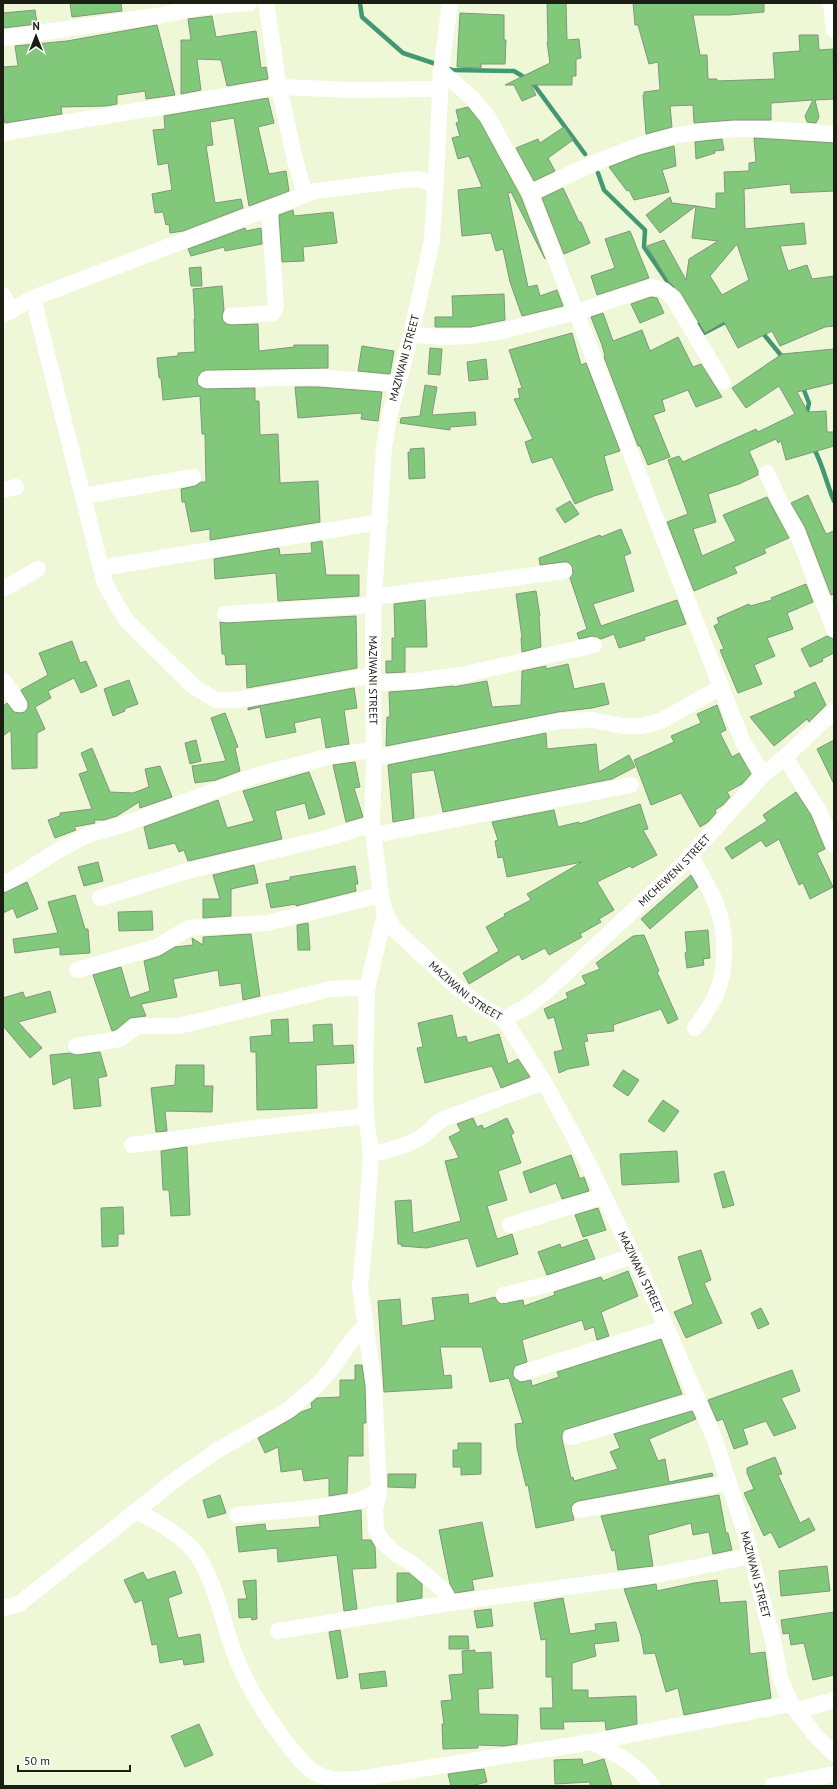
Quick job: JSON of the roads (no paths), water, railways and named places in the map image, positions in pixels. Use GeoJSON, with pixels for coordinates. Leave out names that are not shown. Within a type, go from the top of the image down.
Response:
{"type":"FeatureCollection","features":[{"type":"Feature","properties":{"kind":"street"},"geometry":{"type":"LineString","coordinates":[[3,38],[156,16],[203,6],[249,3]]}},
{"type":"Feature","properties":{"kind":"street"},"geometry":{"type":"LineString","coordinates":[[266,3],[279,87],[295,160],[306,195]]}},
{"type":"Feature","properties":{"kind":"street","name":"MAZIWANI STREET"},"geometry":{"type":"LineString","coordinates":[[450,3],[441,65],[432,240],[411,335],[390,414],[384,447],[374,601],[373,679],[373,829],[381,895],[385,913],[395,930],[459,989],[478,1004],[504,1019],[544,1082],[604,1196],[633,1256],[715,1440],[745,1533],[774,1645],[780,1677],[793,1708],[834,1754]]}},
{"type":"Feature","properties":{"kind":"street"},"geometry":{"type":"LineString","coordinates":[[831,3],[834,30]]}},
{"type":"Feature","properties":{"kind":"street"},"geometry":{"type":"LineString","coordinates":[[441,65],[488,117],[530,193],[743,742],[763,775]]}},
{"type":"Feature","properties":{"kind":"street"},"geometry":{"type":"LineString","coordinates":[[3,133],[279,87],[352,90],[440,89]]}},
{"type":"Feature","properties":{"kind":"street"},"geometry":{"type":"LineString","coordinates":[[530,193],[599,161],[644,144],[675,136],[718,131],[780,129],[834,134]]}},
{"type":"Feature","properties":{"kind":"street"},"geometry":{"type":"LineString","coordinates":[[3,295],[7,313],[34,298],[269,208],[330,188],[418,179],[435,191]]}},
{"type":"Feature","properties":{"kind":"street"},"geometry":{"type":"LineString","coordinates":[[231,316],[273,313],[276,306],[269,208]]}},
{"type":"Feature","properties":{"kind":"street"},"geometry":{"type":"LineString","coordinates":[[411,335],[447,336],[488,334],[577,312],[651,287],[664,290],[673,298],[723,382]]}},
{"type":"Feature","properties":{"kind":"street"},"geometry":{"type":"LineString","coordinates":[[34,298],[105,584],[126,620],[192,686],[216,700],[241,699],[373,679],[416,681],[461,675],[594,645]]}},
{"type":"Feature","properties":{"kind":"street"},"geometry":{"type":"LineString","coordinates":[[206,380],[318,377],[398,384]]}},
{"type":"Feature","properties":{"kind":"street"},"geometry":{"type":"LineString","coordinates":[[766,473],[796,530],[834,630]]}},
{"type":"Feature","properties":{"kind":"street"},"geometry":{"type":"LineString","coordinates":[[83,496],[193,477]]}},
{"type":"Feature","properties":{"kind":"street"},"geometry":{"type":"LineString","coordinates":[[101,568],[380,522]]}},
{"type":"Feature","properties":{"kind":"street"},"geometry":{"type":"LineString","coordinates":[[3,590],[38,568]]}},
{"type":"Feature","properties":{"kind":"street"},"geometry":{"type":"LineString","coordinates":[[226,614],[374,601],[564,571]]}},
{"type":"Feature","properties":{"kind":"street"},"geometry":{"type":"LineString","coordinates":[[3,680],[19,704]]}},
{"type":"Feature","properties":{"kind":"street"},"geometry":{"type":"LineString","coordinates":[[3,884],[16,878],[57,851],[88,836],[128,823],[254,776],[335,755],[374,754],[560,721],[592,720],[623,726],[642,726],[661,721],[721,687]]}},
{"type":"Feature","properties":{"kind":"street","name":"MICHEWENI STREET"},"geometry":{"type":"LineString","coordinates":[[504,1019],[528,1006],[548,990],[690,855],[763,775],[786,757],[834,711]]}},
{"type":"Feature","properties":{"kind":"street"},"geometry":{"type":"LineString","coordinates":[[786,757],[829,818],[834,845]]}},
{"type":"Feature","properties":{"kind":"street"},"geometry":{"type":"LineString","coordinates":[[100,898],[187,871],[373,829],[631,785]]}},
{"type":"Feature","properties":{"kind":"street"},"geometry":{"type":"LineString","coordinates":[[690,855],[715,902],[721,924],[724,947],[722,972],[718,991],[695,1028]]}},
{"type":"Feature","properties":{"kind":"street"},"geometry":{"type":"LineString","coordinates":[[77,970],[157,947],[188,928],[267,923],[381,895]]}},
{"type":"Feature","properties":{"kind":"street"},"geometry":{"type":"LineString","coordinates":[[385,913],[367,989],[365,1074],[366,1116],[371,1154],[360,1286],[374,1385],[379,1491],[375,1511],[376,1530],[382,1542],[396,1554],[413,1564],[444,1590],[450,1604]]}},
{"type":"Feature","properties":{"kind":"street"},"geometry":{"type":"LineString","coordinates":[[76,1046],[120,1040],[136,1026],[179,1026],[331,989],[367,989]]}},
{"type":"Feature","properties":{"kind":"street"},"geometry":{"type":"LineString","coordinates":[[371,1154],[405,1145],[420,1138],[432,1126],[443,1119],[544,1082]]}},
{"type":"Feature","properties":{"kind":"street"},"geometry":{"type":"LineString","coordinates":[[132,1145],[248,1129],[366,1116]]}},
{"type":"Feature","properties":{"kind":"street"},"geometry":{"type":"LineString","coordinates":[[510,1225],[604,1196]]}},
{"type":"Feature","properties":{"kind":"street"},"geometry":{"type":"LineString","coordinates":[[504,1294],[549,1284],[633,1256]]}},
{"type":"Feature","properties":{"kind":"street"},"geometry":{"type":"LineString","coordinates":[[3,1608],[12,1607],[19,1604],[179,1477],[218,1450],[288,1410],[314,1389],[330,1371],[352,1340],[366,1324]]}},
{"type":"Feature","properties":{"kind":"street"},"geometry":{"type":"LineString","coordinates":[[522,1373],[666,1328]]}},
{"type":"Feature","properties":{"kind":"street"},"geometry":{"type":"LineString","coordinates":[[571,1438],[697,1400]]}},
{"type":"Feature","properties":{"kind":"street"},"geometry":{"type":"LineString","coordinates":[[580,1510],[728,1483]]}},
{"type":"Feature","properties":{"kind":"street"},"geometry":{"type":"LineString","coordinates":[[237,1515],[312,1508],[359,1501],[379,1491]]}},
{"type":"Feature","properties":{"kind":"street"},"geometry":{"type":"LineString","coordinates":[[137,1511],[176,1534],[188,1544],[200,1560],[210,1579],[237,1660],[248,1684],[263,1710],[306,1767],[316,1774],[329,1779],[358,1779],[592,1742],[834,1700]]}},
{"type":"Feature","properties":{"kind":"street"},"geometry":{"type":"LineString","coordinates":[[278,1631],[450,1604],[662,1574],[751,1556]]}},
{"type":"Feature","properties":{"kind":"street"},"geometry":{"type":"LineString","coordinates":[[592,1742],[630,1762],[641,1772],[652,1786]]}},
{"type":"Feature","properties":{"kind":"street"},"geometry":{"type":"LineString","coordinates":[[772,1786],[834,1774]]}},
{"type":"Feature","properties":{"kind":"waterway"},"geometry":{"type":"LineString","coordinates":[[360,3],[362,17],[403,53],[439,65]]}},
{"type":"Feature","properties":{"kind":"waterway"},"geometry":{"type":"LineString","coordinates":[[446,68],[452,70],[514,71],[532,82],[585,154]]}},
{"type":"Feature","properties":{"kind":"waterway"},"geometry":{"type":"LineString","coordinates":[[598,173],[604,190],[645,230],[644,247],[672,288]]}},
{"type":"Feature","properties":{"kind":"waterway"},"geometry":{"type":"LineString","coordinates":[[698,325],[704,333],[729,320]]}},
{"type":"Feature","properties":{"kind":"waterway"},"geometry":{"type":"LineString","coordinates":[[761,331],[784,359]]}},
{"type":"Feature","properties":{"kind":"waterway"},"geometry":{"type":"LineString","coordinates":[[802,385],[809,403],[806,416]]}},
{"type":"Feature","properties":{"kind":"waterway"},"geometry":{"type":"LineString","coordinates":[[813,447],[834,501]]}}]}
